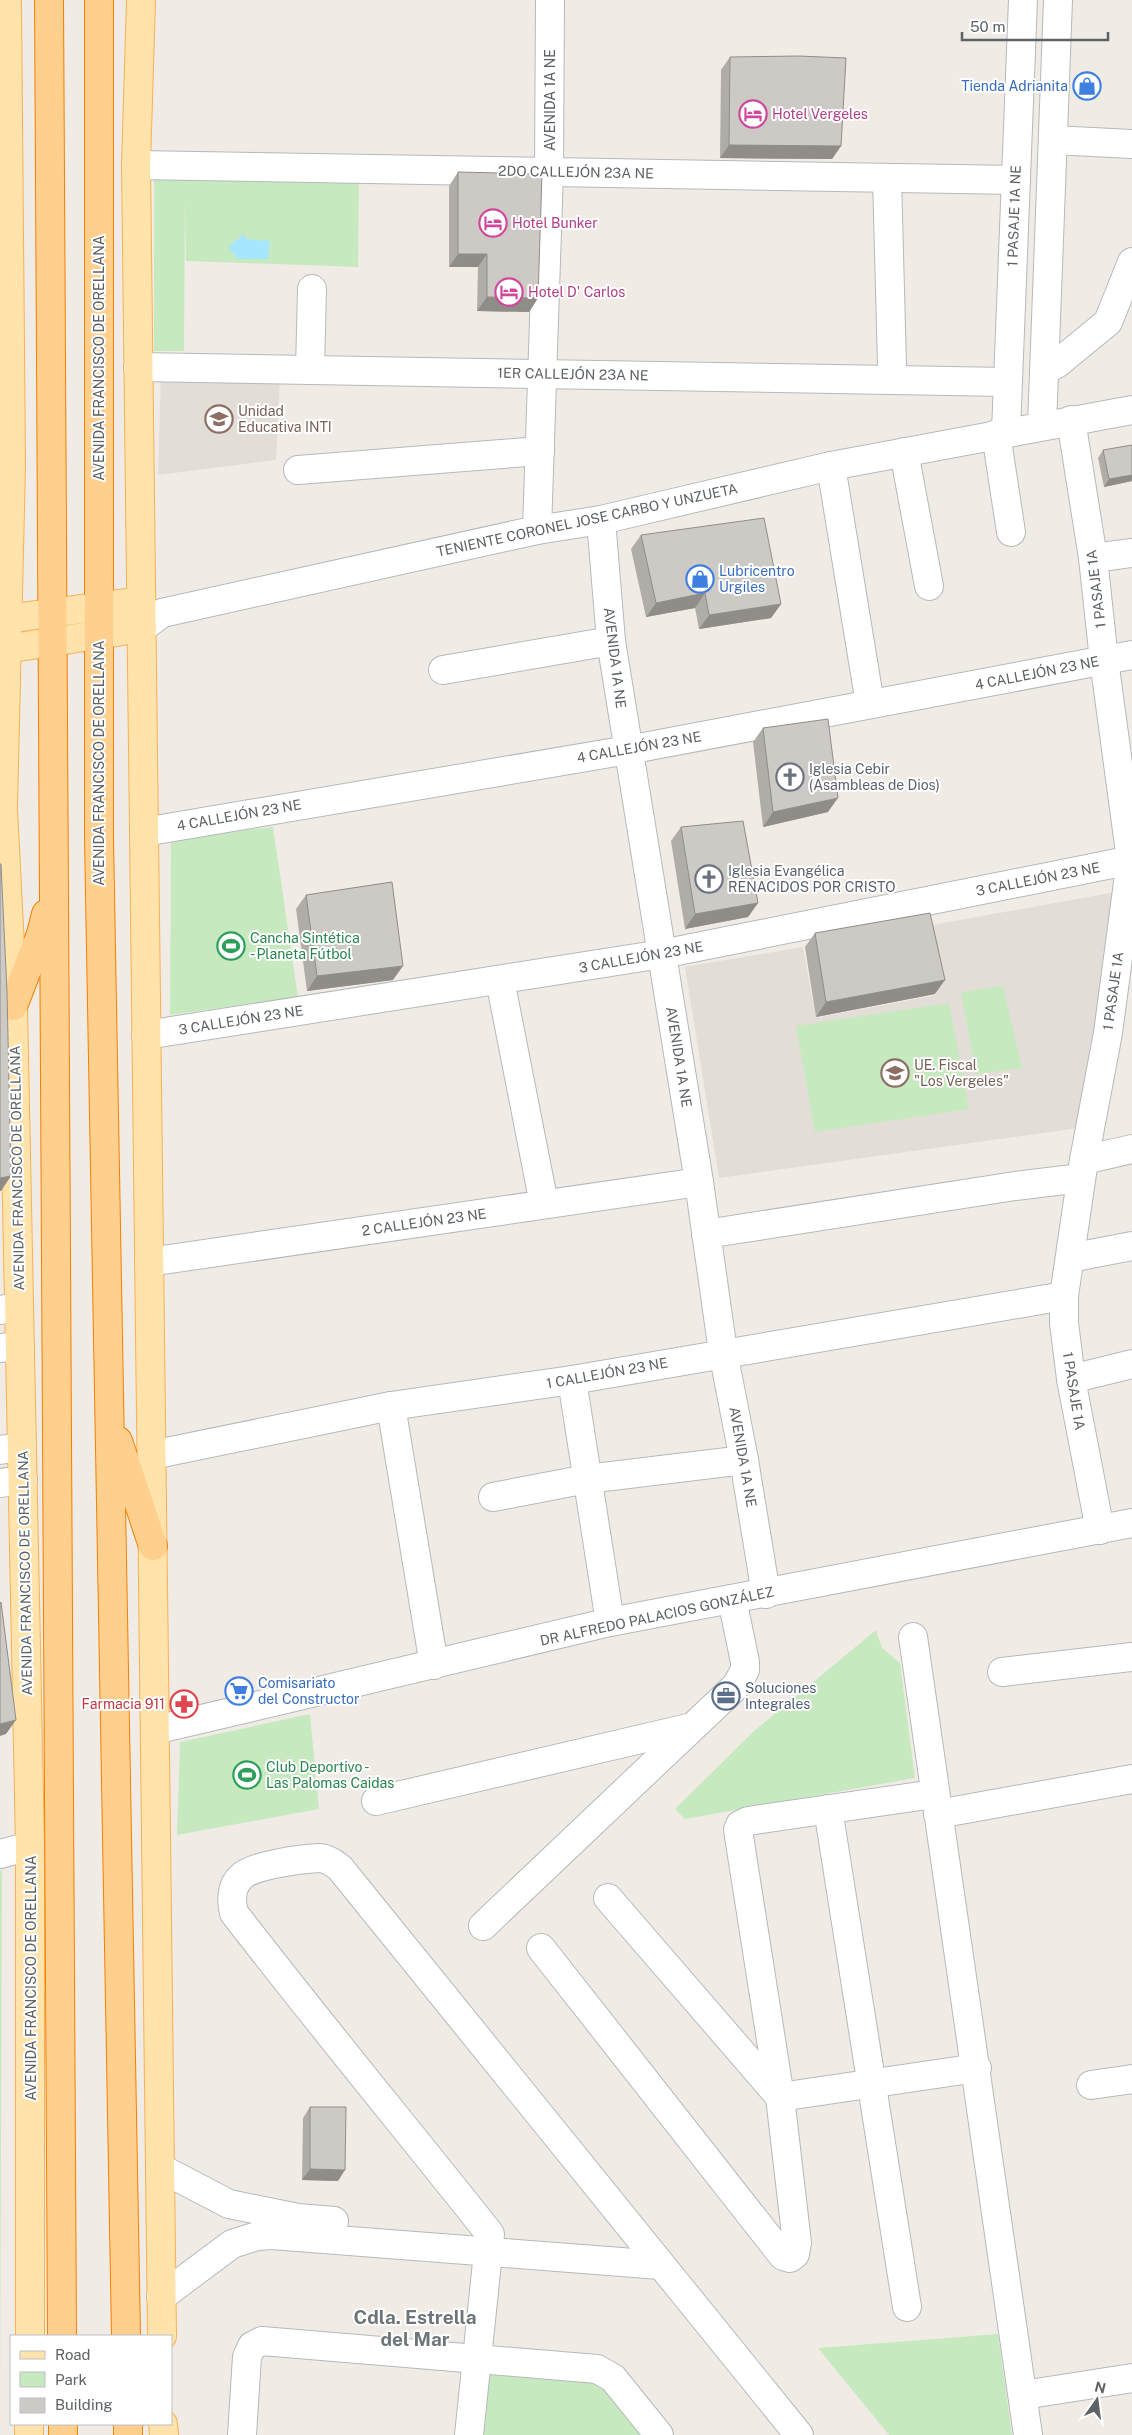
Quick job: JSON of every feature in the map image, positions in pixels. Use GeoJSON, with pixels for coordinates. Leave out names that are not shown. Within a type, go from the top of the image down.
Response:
{"type":"FeatureCollection","features":[{"type":"Feature","properties":{"kind":"highway","name":"AVENIDA FRANCISCO DE ORELLANA"},"geometry":{"type":"LineString","coordinates":[[49,0],[62,2335]]}},
{"type":"Feature","properties":{"kind":"highway","name":"AVENIDA FRANCISCO DE ORELLANA"},"geometry":{"type":"LineString","coordinates":[[99,0],[99,838],[126,2335]]}},
{"type":"Feature","properties":{"kind":"highway"},"geometry":{"type":"LineString","coordinates":[[13,1006],[41,934],[54,881]]}},
{"type":"Feature","properties":{"kind":"highway"},"geometry":{"type":"LineString","coordinates":[[108,1405],[127,1473],[153,1546]]}},
{"type":"Feature","properties":{"kind":"main road","name":"AVENIDA FRANCISCO DE ORELLANA"},"geometry":{"type":"LineString","coordinates":[[5,0],[11,466],[4,619],[2,804],[4,910],[13,1006],[7,1080],[11,1449],[30,1846],[30,2335]]}},
{"type":"Feature","properties":{"kind":"main road"},"geometry":{"type":"LineString","coordinates":[[141,0],[136,165],[138,367],[148,614],[144,832],[162,2335]]}},
{"type":"Feature","properties":{"kind":"main road"},"geometry":{"type":"LineString","coordinates":[[0,496],[11,466]]}},
{"type":"Feature","properties":{"kind":"main road"},"geometry":{"type":"LineString","coordinates":[[4,619],[99,607],[148,614]]}},
{"type":"Feature","properties":{"kind":"main road"},"geometry":{"type":"LineString","coordinates":[[4,649],[99,635],[148,614]]}},
{"type":"Feature","properties":{"kind":"street"},"geometry":{"type":"LineString","coordinates":[[0,6],[5,0]]}},
{"type":"Feature","properties":{"kind":"street","name":"AVENIDA 1A NE"},"geometry":{"type":"LineString","coordinates":[[537,530],[544,374],[549,171],[550,0]]}},
{"type":"Feature","properties":{"kind":"street","name":"1 PASAJE 1A NE"},"geometry":{"type":"LineString","coordinates":[[1011,532],[1001,433],[1007,382],[1023,0]]}},
{"type":"Feature","properties":{"kind":"street"},"geometry":{"type":"LineString","coordinates":[[1042,426],[1058,0]]}},
{"type":"Feature","properties":{"kind":"street"},"geometry":{"type":"LineString","coordinates":[[1053,140],[1132,144]]}},
{"type":"Feature","properties":{"kind":"street","name":"2DO CALLEJÓN 23A NE"},"geometry":{"type":"LineString","coordinates":[[136,165],[1016,180]]}},
{"type":"Feature","properties":{"kind":"street"},"geometry":{"type":"LineString","coordinates":[[887,178],[892,366]]}},
{"type":"Feature","properties":{"kind":"street"},"geometry":{"type":"LineString","coordinates":[[1044,371],[1120,320],[1132,262]]}},
{"type":"Feature","properties":{"kind":"street"},"geometry":{"type":"LineString","coordinates":[[310,370],[312,289]]}},
{"type":"Feature","properties":{"kind":"street","name":"1ER CALLEJÓN 23A NE"},"geometry":{"type":"LineString","coordinates":[[138,367],[1007,382]]}},
{"type":"Feature","properties":{"kind":"street","name":"TENIENTE CORONEL JOSE CARBO Y UNZUETA"},"geometry":{"type":"LineString","coordinates":[[148,614],[537,530],[601,520],[831,466],[1132,410]]}},
{"type":"Feature","properties":{"kind":"street","name":"1 PASAJE 1A"},"geometry":{"type":"LineString","coordinates":[[1071,420],[1093,558],[1104,660],[1132,860],[1120,1033],[1083,1169],[1064,1296],[1064,1323],[1071,1378],[1100,1530]]}},
{"type":"Feature","properties":{"kind":"street"},"geometry":{"type":"LineString","coordinates":[[298,470],[540,451]]}},
{"type":"Feature","properties":{"kind":"street"},"geometry":{"type":"LineString","coordinates":[[904,452],[929,586]]}},
{"type":"Feature","properties":{"kind":"street"},"geometry":{"type":"LineString","coordinates":[[831,466],[870,704]]}},
{"type":"Feature","properties":{"kind":"street","name":"AVENIDA 1A NE"},"geometry":{"type":"LineString","coordinates":[[601,520],[611,641],[699,1182],[723,1352],[744,1460],[766,1594]]}},
{"type":"Feature","properties":{"kind":"street"},"geometry":{"type":"LineString","coordinates":[[1093,558],[1132,553]]}},
{"type":"Feature","properties":{"kind":"street"},"geometry":{"type":"LineString","coordinates":[[443,670],[611,641]]}},
{"type":"Feature","properties":{"kind":"street","name":"4 CALLEJÓN 23 NE"},"geometry":{"type":"LineString","coordinates":[[144,832],[628,750],[1132,655]]}},
{"type":"Feature","properties":{"kind":"street","name":"3 CALLEJÓN 23 NE"},"geometry":{"type":"LineString","coordinates":[[146,1035],[662,954],[1132,860]]}},
{"type":"Feature","properties":{"kind":"street"},"geometry":{"type":"LineString","coordinates":[[500,980],[544,1204]]}},
{"type":"Feature","properties":{"kind":"street"},"geometry":{"type":"LineString","coordinates":[[706,1234],[1016,1186],[1083,1169],[1132,1149]]}},
{"type":"Feature","properties":{"kind":"street","name":"2 CALLEJÓN 23 NE"},"geometry":{"type":"LineString","coordinates":[[149,1262],[699,1182]]}},
{"type":"Feature","properties":{"kind":"street"},"geometry":{"type":"LineString","coordinates":[[1070,1258],[1132,1246]]}},
{"type":"Feature","properties":{"kind":"street","name":"1 CALLEJÓN 23 NE"},"geometry":{"type":"LineString","coordinates":[[152,1455],[391,1406],[572,1380],[723,1352],[1064,1296]]}},
{"type":"Feature","properties":{"kind":"street"},"geometry":{"type":"LineString","coordinates":[[1071,1378],[1132,1364]]}},
{"type":"Feature","properties":{"kind":"street"},"geometry":{"type":"LineString","coordinates":[[572,1380],[610,1622]]}},
{"type":"Feature","properties":{"kind":"street"},"geometry":{"type":"LineString","coordinates":[[391,1406],[434,1665]]}},
{"type":"Feature","properties":{"kind":"street"},"geometry":{"type":"LineString","coordinates":[[493,1498],[588,1479],[744,1460]]}},
{"type":"Feature","properties":{"kind":"street","name":"DR ALFREDO PALACIOS GONZÁLEZ"},"geometry":{"type":"LineString","coordinates":[[155,1730],[610,1622],[766,1594],[1132,1523]]}},
{"type":"Feature","properties":{"kind":"street"},"geometry":{"type":"LineString","coordinates":[[483,1926],[736,1686],[745,1670],[745,1662],[732,1599]]}},
{"type":"Feature","properties":{"kind":"street"},"geometry":{"type":"LineString","coordinates":[[913,1637],[936,1804],[977,2068],[1028,2435]]}},
{"type":"Feature","properties":{"kind":"street"},"geometry":{"type":"LineString","coordinates":[[1002,1672],[1132,1657]]}},
{"type":"Feature","properties":{"kind":"street"},"geometry":{"type":"LineString","coordinates":[[376,1801],[690,1728]]}},
{"type":"Feature","properties":{"kind":"street"},"geometry":{"type":"LineString","coordinates":[[541,1948],[782,2256],[790,2258],[795,2254],[798,2243],[780,2097],[738,1830],[740,1825],[748,1821],[828,1809],[936,1804],[1132,1779]]}},
{"type":"Feature","properties":{"kind":"street"},"geometry":{"type":"LineString","coordinates":[[828,1809],[907,2307]]}},
{"type":"Feature","properties":{"kind":"street"},"geometry":{"type":"LineString","coordinates":[[0,1854],[30,1846]]}},
{"type":"Feature","properties":{"kind":"street"},"geometry":{"type":"LineString","coordinates":[[469,2435],[489,2243],[389,2106],[315,2018],[234,1913],[232,1895],[236,1883],[248,1872],[261,1867],[320,1858],[333,1862],[340,1868],[652,2256],[799,2435]]}},
{"type":"Feature","properties":{"kind":"street"},"geometry":{"type":"LineString","coordinates":[[608,1898],[780,2097]]}},
{"type":"Feature","properties":{"kind":"street"},"geometry":{"type":"LineString","coordinates":[[780,2097],[977,2068]]}},
{"type":"Feature","properties":{"kind":"street"},"geometry":{"type":"LineString","coordinates":[[1091,2085],[1132,2079]]}},
{"type":"Feature","properties":{"kind":"street"},"geometry":{"type":"LineString","coordinates":[[160,2168],[236,2206],[298,2218],[489,2243]]}},
{"type":"Feature","properties":{"kind":"street"},"geometry":{"type":"LineString","coordinates":[[161,2297],[226,2248],[257,2236],[272,2234],[489,2243],[652,2256]]}},
{"type":"Feature","properties":{"kind":"street"},"geometry":{"type":"LineString","coordinates":[[242,2435],[247,2357],[252,2346],[257,2342],[603,2371],[613,2378],[659,2435]]}},
{"type":"Feature","properties":{"kind":"street"},"geometry":{"type":"LineString","coordinates":[[1023,2395],[1132,2378]]}},
{"type":"Feature","properties":{"kind":"shaded area","name":"Unidad Educativa INTI"},"geometry":{"type":"Polygon","coordinates":[[[161,373],[280,378],[276,460],[158,475],[161,373]]]}},
{"type":"Feature","properties":{"kind":"shaded area","name":"UE. Fiscal \"Los Vergeles\""},"geometry":{"type":"Polygon","coordinates":[[[1116,892],[1079,1128],[719,1178],[685,967],[803,947],[816,1018],[936,995],[921,927],[1116,892]]]}},
{"type":"Feature","properties":{"kind":"green space"},"geometry":{"type":"Polygon","coordinates":[[[154,176],[359,178],[358,267],[186,261],[185,200],[184,351],[154,351],[154,176]]]}},
{"type":"Feature","properties":{"kind":"green space","name":"Cancha Sintética - Planeta Fútbol"},"geometry":{"type":"Polygon","coordinates":[[[273,827],[298,997],[170,1015],[171,838],[273,827]]]}},
{"type":"Feature","properties":{"kind":"green space"},"geometry":{"type":"Polygon","coordinates":[[[1003,986],[1022,1068],[976,1074],[961,992],[1003,986]]]}},
{"type":"Feature","properties":{"kind":"green space"},"geometry":{"type":"Polygon","coordinates":[[[949,1003],[969,1109],[815,1132],[796,1026],[949,1003]]]}},
{"type":"Feature","properties":{"kind":"green space"},"geometry":{"type":"Polygon","coordinates":[[[876,1630],[882,1648],[900,1663],[915,1778],[685,1819],[675,1809],[754,1731],[876,1630]]]}},
{"type":"Feature","properties":{"kind":"green space","name":"Club Deportivo - Las Palomas Caidas"},"geometry":{"type":"Polygon","coordinates":[[[310,1714],[319,1809],[177,1835],[180,1742],[310,1714]]]}},
{"type":"Feature","properties":{"kind":"green space"},"geometry":{"type":"Polygon","coordinates":[[[2,1870],[0,2409],[0,1871],[2,1870]]]}},
{"type":"Feature","properties":{"kind":"green space"},"geometry":{"type":"Polygon","coordinates":[[[998,2334],[1012,2435],[889,2435],[818,2348],[998,2334]]]}},
{"type":"Feature","properties":{"kind":"green space"},"geometry":{"type":"Polygon","coordinates":[[[478,2366],[595,2370],[647,2435],[472,2435],[478,2366]]]}},
{"type":"Feature","properties":{"kind":"water"},"geometry":{"type":"Polygon","coordinates":[[[244,234],[246,239],[270,241],[268,259],[238,259],[228,247],[244,234]]]}},
{"type":"Feature","properties":{"kind":"building"},"geometry":{"type":"Polygon","coordinates":[[[799,56],[846,58],[841,146],[729,145],[730,57],[799,56]]]}},
{"type":"Feature","properties":{"kind":"building","name":"Hotel Bunker"},"geometry":{"type":"Polygon","coordinates":[[[458,172],[542,174],[538,298],[487,297],[487,254],[458,254],[458,172]]]}},
{"type":"Feature","properties":{"kind":"building"},"geometry":{"type":"Polygon","coordinates":[[[1132,445],[1132,475],[1109,479],[1103,450],[1132,445]]]}},
{"type":"Feature","properties":{"kind":"building","name":"Lubricentro Urgiles"},"geometry":{"type":"Polygon","coordinates":[[[764,518],[781,604],[709,615],[705,593],[656,603],[641,535],[764,518]]]}},
{"type":"Feature","properties":{"kind":"building","name":"Iglesia Cebir (Asambleas de Dios)"},"geometry":{"type":"Polygon","coordinates":[[[828,719],[838,798],[773,812],[763,728],[828,719]]]}},
{"type":"Feature","properties":{"kind":"building","name":"Iglesia Evangélica RENACIDOS POR CRISTO"},"geometry":{"type":"Polygon","coordinates":[[[743,821],[758,903],[695,914],[681,827],[743,821]]]}},
{"type":"Feature","properties":{"kind":"building"},"geometry":{"type":"Polygon","coordinates":[[[0,864],[7,992],[11,1176],[0,1178],[0,864]]]}},
{"type":"Feature","properties":{"kind":"building"},"geometry":{"type":"Polygon","coordinates":[[[392,882],[403,966],[317,976],[306,895],[392,882]]]}},
{"type":"Feature","properties":{"kind":"building"},"geometry":{"type":"Polygon","coordinates":[[[930,913],[945,980],[826,1002],[815,933],[930,913]]]}},
{"type":"Feature","properties":{"kind":"building"},"geometry":{"type":"Polygon","coordinates":[[[0,1603],[16,1720],[0,1724],[0,1603]]]}},
{"type":"Feature","properties":{"kind":"building"},"geometry":{"type":"Polygon","coordinates":[[[310,2107],[346,2107],[345,2170],[310,2169],[310,2107]]]}},
{"type":"Feature","properties":{"kind":"place","name":"Tienda Adrianita"},"geometry":{"type":"Point","coordinates":[1087,86]}},
{"type":"Feature","properties":{"kind":"place","name":"Hotel Vergeles"},"geometry":{"type":"Point","coordinates":[753,114]}},
{"type":"Feature","properties":{"kind":"place","name":"Hotel Bunker"},"geometry":{"type":"Point","coordinates":[493,223]}},
{"type":"Feature","properties":{"kind":"place","name":"Hotel D' Carlos"},"geometry":{"type":"Point","coordinates":[509,292]}},
{"type":"Feature","properties":{"kind":"place","name":"Unidad Educativa INTI"},"geometry":{"type":"Point","coordinates":[219,419]}},
{"type":"Feature","properties":{"kind":"place","name":"Lubricentro Urgiles"},"geometry":{"type":"Point","coordinates":[700,579]}},
{"type":"Feature","properties":{"kind":"place","name":"Iglesia Cebir (Asambleas de Dios)"},"geometry":{"type":"Point","coordinates":[790,777]}},
{"type":"Feature","properties":{"kind":"place","name":"Iglesia Evangélica RENACIDOS POR CRISTO"},"geometry":{"type":"Point","coordinates":[709,879]}},
{"type":"Feature","properties":{"kind":"place","name":"Cancha Sintética - Planeta Fútbol"},"geometry":{"type":"Point","coordinates":[231,946]}},
{"type":"Feature","properties":{"kind":"place","name":"UE. Fiscal \"Los Vergeles\""},"geometry":{"type":"Point","coordinates":[895,1073]}},
{"type":"Feature","properties":{"kind":"place","name":"Comisariato del Constructor"},"geometry":{"type":"Point","coordinates":[239,1691]}},
{"type":"Feature","properties":{"kind":"place","name":"Soluciones Integrales"},"geometry":{"type":"Point","coordinates":[726,1696]}},
{"type":"Feature","properties":{"kind":"place","name":"Farmacia 911"},"geometry":{"type":"Point","coordinates":[184,1704]}},
{"type":"Feature","properties":{"kind":"place","name":"Club Deportivo - Las Palomas Caidas"},"geometry":{"type":"Point","coordinates":[247,1775]}},
{"type":"Feature","properties":{"kind":"district","name":"Cdla. Estrella del Mar"},"geometry":{"type":"Point","coordinates":[415,2328]}}]}
